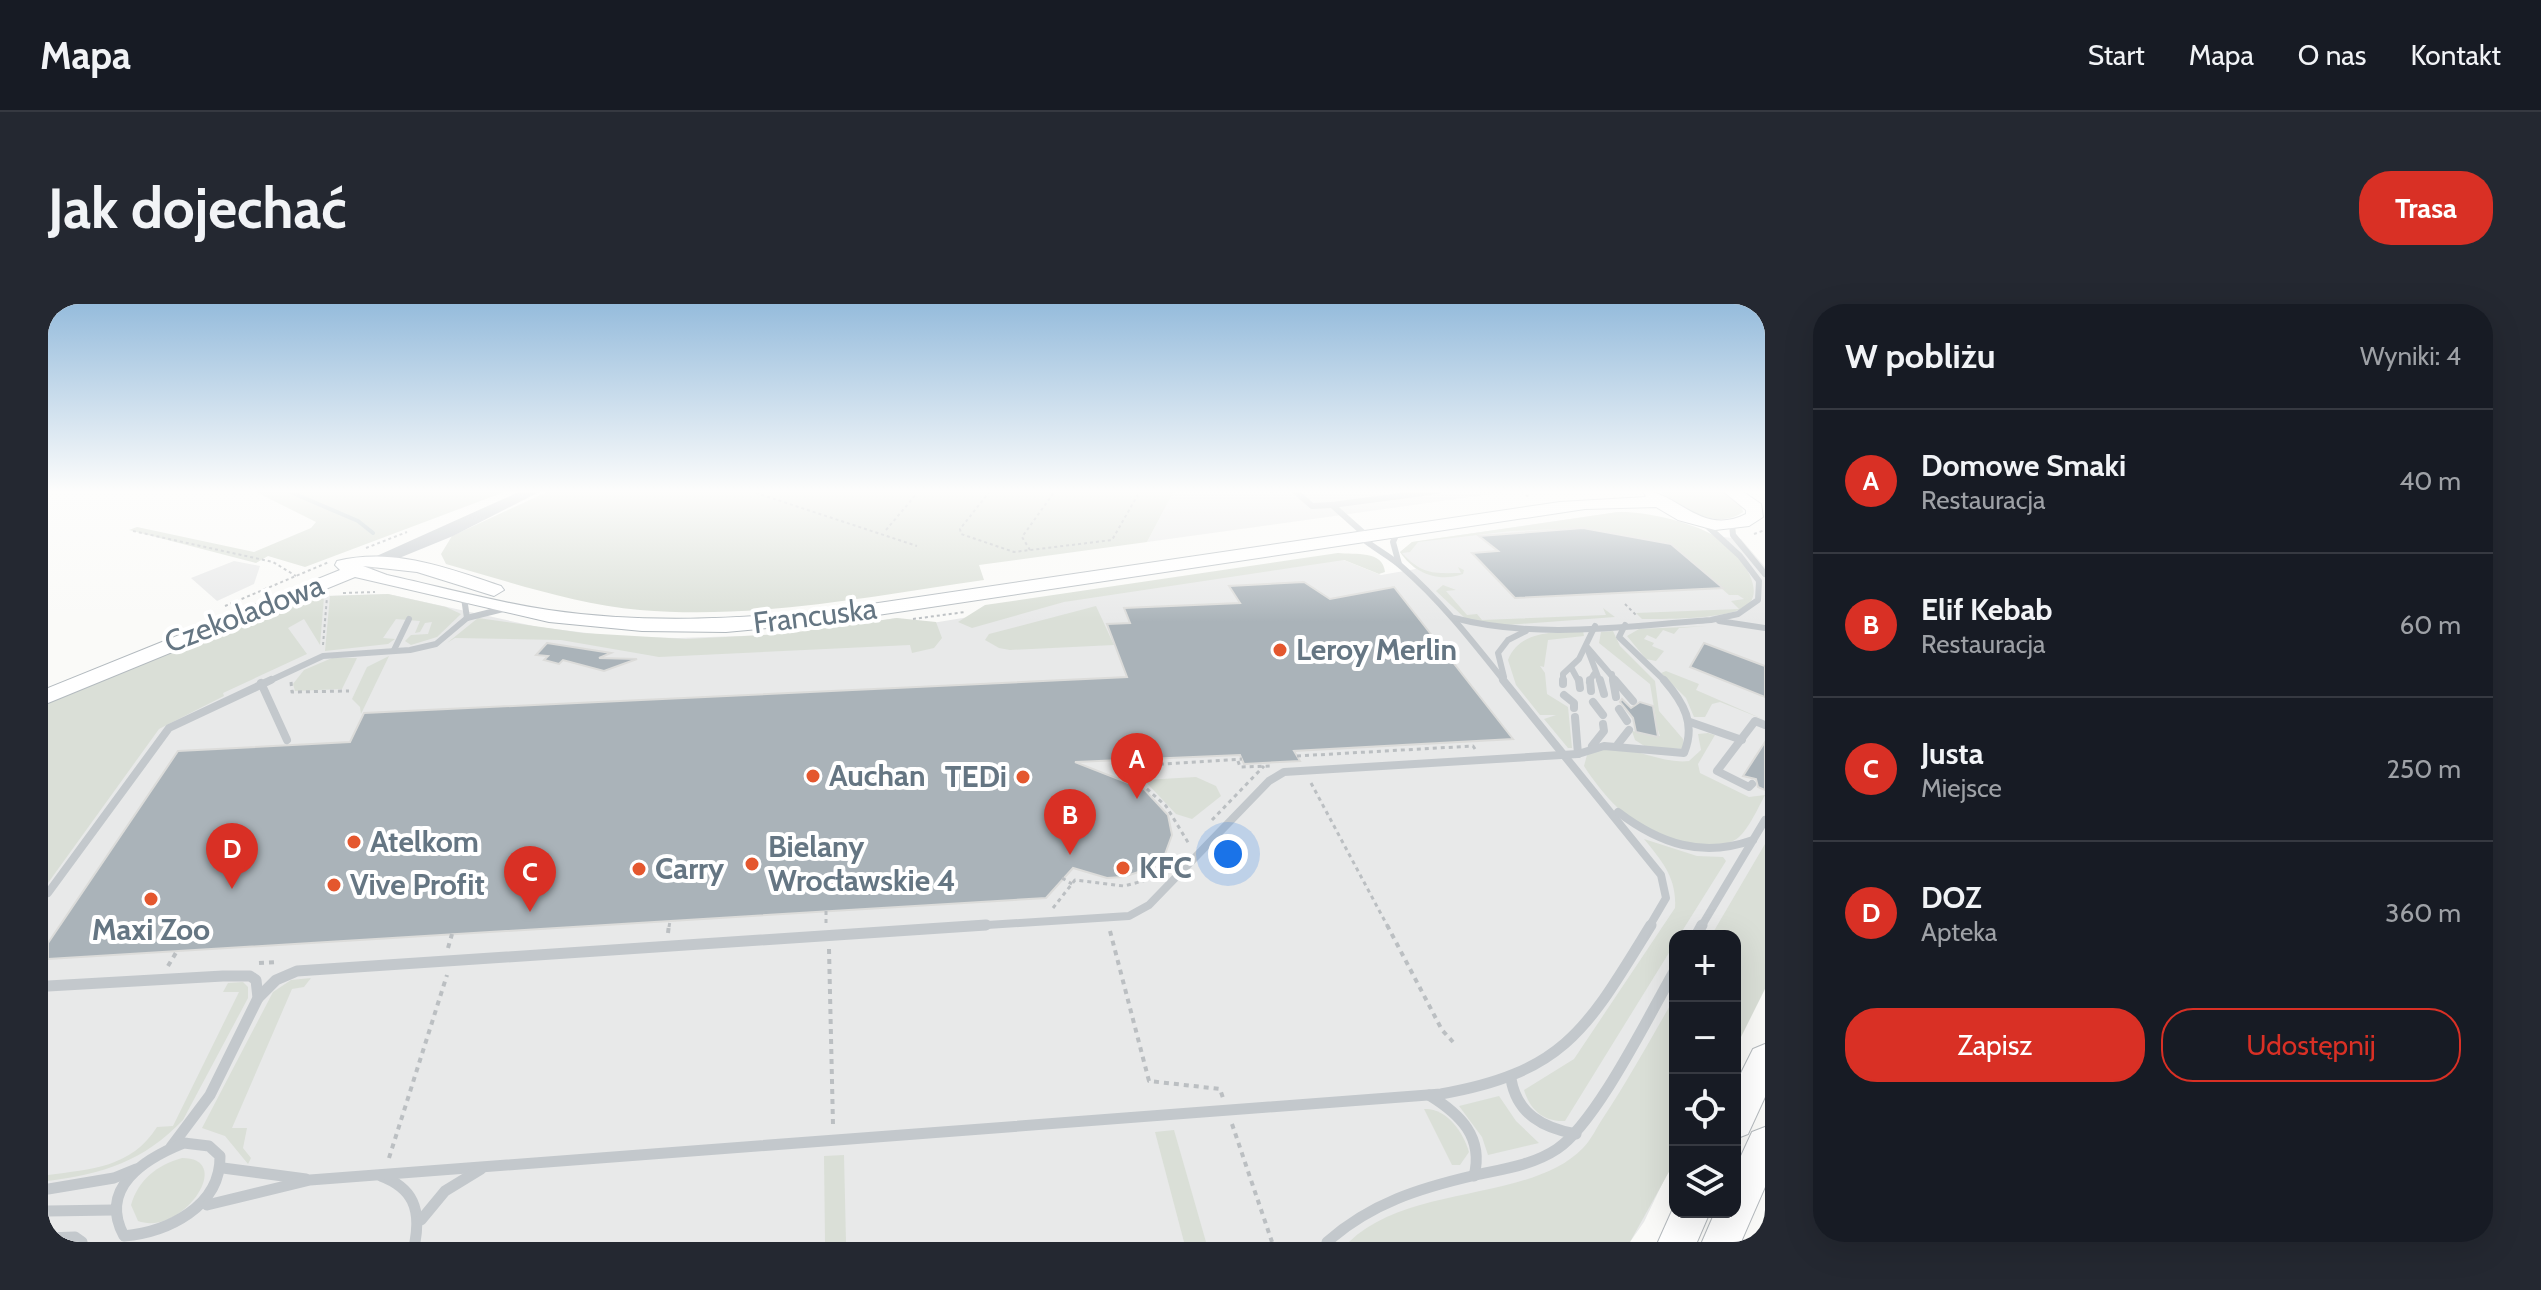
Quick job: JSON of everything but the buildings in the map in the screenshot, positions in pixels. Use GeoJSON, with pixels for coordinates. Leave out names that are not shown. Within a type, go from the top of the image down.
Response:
{"type":"FeatureCollection","features":[{"type":"Feature","properties":{"kind":"main road","name":"Francuska"},"geometry":{"type":"LineString","coordinates":[[581,619],[692,627],[759,624],[1386,535]]}},
{"type":"Feature","properties":{"kind":"main road"},"geometry":{"type":"LineString","coordinates":[[356,565],[379,560],[427,571],[581,619]]}},
{"type":"Feature","properties":{"kind":"main road"},"geometry":{"type":"LineString","coordinates":[[356,565],[382,580],[509,608],[581,619]]}},
{"type":"Feature","properties":{"kind":"main road","name":"Czekoladowa"},"geometry":{"type":"LineString","coordinates":[[48,696],[356,565]]}},
{"type":"Feature","properties":{"kind":"main road"},"geometry":{"type":"LineString","coordinates":[[1741,1110],[1765,1060]]}},
{"type":"Feature","properties":{"kind":"main road"},"geometry":{"type":"LineString","coordinates":[[1741,1198],[1765,1145]]}},
{"type":"Feature","properties":{"kind":"main road"},"geometry":{"type":"LineString","coordinates":[[1677,1242],[1688,1218]]}},
{"type":"Feature","properties":{"kind":"main road"},"geometry":{"type":"LineString","coordinates":[[1721,1242],[1732,1218]]}},
{"type":"Feature","properties":{"kind":"street","name":"Czekoladowa"},"geometry":{"type":"LineString","coordinates":[[356,565],[422,535]]}},
{"type":"Feature","properties":{"kind":"street","name":"Czekoladowa"},"geometry":{"type":"LineString","coordinates":[[379,560],[442,535]]}},
{"type":"Feature","properties":{"kind":"street"},"geometry":{"type":"LineString","coordinates":[[427,571],[423,552],[436,538]]}},
{"type":"Feature","properties":{"kind":"lane"},"geometry":{"type":"LineString","coordinates":[[207,1205],[310,1180],[376,1174],[1429,1095],[1464,1091],[1511,1079],[1560,1053],[1577,1036],[1666,898],[1661,875],[1653,860],[1453,618],[1399,564],[1383,557],[1362,535]]}},
{"type":"Feature","properties":{"kind":"lane"},"geometry":{"type":"LineString","coordinates":[[1396,535],[1393,542],[1399,564]]}},
{"type":"Feature","properties":{"kind":"lane"},"geometry":{"type":"LineString","coordinates":[[1453,618],[1483,628],[1542,629],[1711,620],[1746,611],[1758,600],[1760,587],[1755,573],[1716,535]]}},
{"type":"Feature","properties":{"kind":"lane"},"geometry":{"type":"LineString","coordinates":[[1733,535],[1765,574]]}},
{"type":"Feature","properties":{"kind":"lane"},"geometry":{"type":"LineString","coordinates":[[464,598],[467,618]]}},
{"type":"Feature","properties":{"kind":"lane"},"geometry":{"type":"LineString","coordinates":[[48,893],[169,728],[323,656],[436,644],[467,618],[509,608]]}},
{"type":"Feature","properties":{"kind":"lane"},"geometry":{"type":"LineString","coordinates":[[394,650],[409,619]]}},
{"type":"Feature","properties":{"kind":"lane"},"geometry":{"type":"LineString","coordinates":[[1711,620],[1765,628]]}},
{"type":"Feature","properties":{"kind":"lane"},"geometry":{"type":"LineString","coordinates":[[1592,746],[1618,744],[1667,755],[1684,753],[1692,742],[1690,722],[1681,698],[1619,637],[1625,625]]}},
{"type":"Feature","properties":{"kind":"lane"},"geometry":{"type":"LineString","coordinates":[[1563,684],[1563,674],[1572,669],[1587,647],[1595,626]]}},
{"type":"Feature","properties":{"kind":"lane"},"geometry":{"type":"LineString","coordinates":[[1507,684],[1498,662],[1502,645],[1514,635],[1542,629]]}},
{"type":"Feature","properties":{"kind":"lane"},"geometry":{"type":"LineString","coordinates":[[1587,647],[1633,701]]}},
{"type":"Feature","properties":{"kind":"lane"},"geometry":{"type":"LineString","coordinates":[[1587,647],[1594,674],[1602,682],[1604,694]]}},
{"type":"Feature","properties":{"kind":"lane"},"geometry":{"type":"LineString","coordinates":[[1572,669],[1579,677],[1580,688]]}},
{"type":"Feature","properties":{"kind":"lane"},"geometry":{"type":"LineString","coordinates":[[1612,673],[1616,697]]}},
{"type":"Feature","properties":{"kind":"lane"},"geometry":{"type":"LineString","coordinates":[[1591,691],[1589,681],[1594,674]]}},
{"type":"Feature","properties":{"kind":"lane"},"geometry":{"type":"LineString","coordinates":[[261,683],[287,740]]}},
{"type":"Feature","properties":{"kind":"lane"},"geometry":{"type":"LineString","coordinates":[[1564,695],[1576,707],[1578,754]]}},
{"type":"Feature","properties":{"kind":"lane"},"geometry":{"type":"LineString","coordinates":[[48,1189],[114,1178],[171,1147],[210,1095],[258,998],[276,980],[297,971],[449,957],[1129,916],[1149,905],[1269,781],[1284,772],[1578,754],[1592,746],[1604,731],[1603,713],[1593,702]]}},
{"type":"Feature","properties":{"kind":"lane"},"geometry":{"type":"LineString","coordinates":[[1618,744],[1629,720],[1619,709]]}},
{"type":"Feature","properties":{"kind":"lane"},"geometry":{"type":"LineString","coordinates":[[1750,785],[1717,771],[1755,721],[1765,725]]}},
{"type":"Feature","properties":{"kind":"lane"},"geometry":{"type":"LineString","coordinates":[[1690,722],[1707,725],[1742,740]]}},
{"type":"Feature","properties":{"kind":"lane"},"geometry":{"type":"LineString","coordinates":[[1599,796],[1644,831],[1676,845],[1719,851],[1753,840]]}},
{"type":"Feature","properties":{"kind":"lane"},"geometry":{"type":"LineString","coordinates":[[1700,930],[1765,820]]}},
{"type":"Feature","properties":{"kind":"lane"},"geometry":{"type":"LineString","coordinates":[[48,986],[243,976],[256,980],[258,998]]}},
{"type":"Feature","properties":{"kind":"lane"},"geometry":{"type":"LineString","coordinates":[[1327,1242],[1342,1226],[1386,1201],[1534,1161],[1555,1151],[1576,1134],[1669,980]]}},
{"type":"Feature","properties":{"kind":"lane"},"geometry":{"type":"LineString","coordinates":[[1511,1079],[1512,1095],[1527,1115],[1556,1131],[1576,1134]]}},
{"type":"Feature","properties":{"kind":"lane"},"geometry":{"type":"LineString","coordinates":[[1429,1095],[1451,1107],[1466,1122],[1478,1150],[1479,1163],[1474,1176]]}},
{"type":"Feature","properties":{"kind":"lane"},"geometry":{"type":"LineString","coordinates":[[137,1168],[122,1188],[113,1210],[115,1224],[123,1239],[147,1240],[171,1236],[207,1205],[220,1183],[223,1168],[220,1155],[212,1147],[197,1143],[171,1147]]}},
{"type":"Feature","properties":{"kind":"lane"},"geometry":{"type":"LineString","coordinates":[[415,1242],[421,1220],[453,1184],[489,1166]]}},
{"type":"Feature","properties":{"kind":"lane"},"geometry":{"type":"LineString","coordinates":[[223,1168],[310,1180]]}},
{"type":"Feature","properties":{"kind":"lane"},"geometry":{"type":"LineString","coordinates":[[376,1174],[398,1182],[410,1191],[421,1220]]}},
{"type":"Feature","properties":{"kind":"lane"},"geometry":{"type":"LineString","coordinates":[[48,1211],[113,1210]]}},
{"type":"Feature","properties":{"kind":"lane"},"geometry":{"type":"LineString","coordinates":[[48,1238],[75,1237],[82,1242]]}},
{"type":"Feature","properties":{"kind":"path"},"geometry":{"type":"LineString","coordinates":[[150,535],[273,562],[296,576]]}},
{"type":"Feature","properties":{"kind":"path"},"geometry":{"type":"LineString","coordinates":[[883,535],[917,546]]}},
{"type":"Feature","properties":{"kind":"path"},"geometry":{"type":"LineString","coordinates":[[963,535],[1014,552],[1112,540],[1115,535]]}},
{"type":"Feature","properties":{"kind":"path"},"geometry":{"type":"LineString","coordinates":[[1024,535],[1030,550]]}},
{"type":"Feature","properties":{"kind":"path"},"geometry":{"type":"LineString","coordinates":[[337,593],[388,592]]}},
{"type":"Feature","properties":{"kind":"path"},"geometry":{"type":"LineString","coordinates":[[323,651],[326,593]]}},
{"type":"Feature","properties":{"kind":"path"},"geometry":{"type":"LineString","coordinates":[[930,618],[957,614]]}},
{"type":"Feature","properties":{"kind":"path"},"geometry":{"type":"LineString","coordinates":[[297,674],[290,684],[292,692],[349,691]]}},
{"type":"Feature","properties":{"kind":"path"},"geometry":{"type":"LineString","coordinates":[[1297,756],[1473,746]]}},
{"type":"Feature","properties":{"kind":"path"},"geometry":{"type":"LineString","coordinates":[[1121,772],[1129,773],[1163,764],[1242,759]]}},
{"type":"Feature","properties":{"kind":"path"},"geometry":{"type":"LineString","coordinates":[[1210,821],[1264,766]]}},
{"type":"Feature","properties":{"kind":"path"},"geometry":{"type":"LineString","coordinates":[[1304,769],[1442,1030],[1453,1042]]}},
{"type":"Feature","properties":{"kind":"path"},"geometry":{"type":"LineString","coordinates":[[1129,773],[1166,806],[1189,844]]}},
{"type":"Feature","properties":{"kind":"path"},"geometry":{"type":"LineString","coordinates":[[1048,914],[1075,880],[1124,886],[1159,877]]}},
{"type":"Feature","properties":{"kind":"path"},"geometry":{"type":"LineString","coordinates":[[1062,878],[1072,884]]}},
{"type":"Feature","properties":{"kind":"path"},"geometry":{"type":"LineString","coordinates":[[826,911],[833,1125]]}},
{"type":"Feature","properties":{"kind":"path"},"geometry":{"type":"LineString","coordinates":[[1106,919],[1149,1081],[1220,1089],[1272,1242]]}},
{"type":"Feature","properties":{"kind":"path"},"geometry":{"type":"LineString","coordinates":[[668,937],[670,921]]}},
{"type":"Feature","properties":{"kind":"path"},"geometry":{"type":"LineString","coordinates":[[389,1158],[449,957],[452,934]]}},
{"type":"Feature","properties":{"kind":"path"},"geometry":{"type":"LineString","coordinates":[[166,970],[177,951]]}},
{"type":"Feature","properties":{"kind":"shaded area"},"geometry":{"type":"Polygon","coordinates":[[[147,535],[173,535],[254,552],[295,535],[391,535],[305,567],[268,556],[256,563],[147,535]]]}},
{"type":"Feature","properties":{"kind":"shaded area"},"geometry":{"type":"Polygon","coordinates":[[[1151,535],[1199,535],[1147,542],[1151,535]]]}},
{"type":"Feature","properties":{"kind":"shaded area"},"geometry":{"type":"Polygon","coordinates":[[[1151,535],[1147,542],[979,565],[984,580],[813,605],[727,612],[640,610],[542,592],[446,564],[441,554],[452,536],[1151,535]]]}},
{"type":"Feature","properties":{"kind":"shaded area"},"geometry":{"type":"Polygon","coordinates":[[[1462,535],[1712,535],[1741,539],[1765,567],[1765,970],[1741,943],[1741,930],[1669,930],[1669,1170],[1644,1222],[1630,1242],[48,1242],[48,815],[179,648],[316,593],[320,596],[388,594],[538,627],[620,637],[802,634],[896,618],[926,624],[1336,557],[1381,575],[1416,569],[1400,552],[1412,542],[1462,535]]]}},
{"type":"Feature","properties":{"kind":"shaded area"},"geometry":{"type":"Polygon","coordinates":[[[1479,535],[1418,542],[1410,552],[1402,553],[1430,572],[1461,573],[1458,567],[1464,570],[1463,574],[1445,577],[1427,574],[1412,566],[1400,552],[1412,542],[1479,535]]]}},
{"type":"Feature","properties":{"kind":"shaded area"},"geometry":{"type":"Polygon","coordinates":[[[1620,535],[1713,535],[1737,556],[1750,575],[1753,595],[1750,603],[1742,609],[1715,616],[1642,619],[1636,613],[1739,609],[1731,601],[1744,599],[1729,595],[1671,544],[1620,535]]]}},
{"type":"Feature","properties":{"kind":"shaded area"},"geometry":{"type":"Polygon","coordinates":[[[1338,553],[1374,557],[1383,565],[1385,572],[1379,574],[1344,560],[1064,602],[972,628],[958,622],[985,605],[1338,553]]]}},
{"type":"Feature","properties":{"kind":"shaded area"},"geometry":{"type":"Polygon","coordinates":[[[234,561],[260,566],[254,584],[217,601],[191,578],[234,561]]]}},
{"type":"Feature","properties":{"kind":"shaded area"},"geometry":{"type":"Polygon","coordinates":[[[1443,585],[1456,590],[1446,591],[1467,615],[1477,614],[1482,620],[1606,615],[1603,608],[1615,617],[1494,626],[1468,621],[1436,591],[1443,585]]]}},
{"type":"Feature","properties":{"kind":"shaded area"},"geometry":{"type":"Polygon","coordinates":[[[314,594],[324,597],[320,645],[304,619],[288,628],[307,654],[223,693],[224,696],[159,729],[48,883],[48,702],[314,594]]]}},
{"type":"Feature","properties":{"kind":"shaded area"},"geometry":{"type":"Polygon","coordinates":[[[388,594],[446,607],[461,614],[437,637],[411,645],[405,641],[411,635],[428,634],[432,622],[425,623],[420,632],[415,633],[420,621],[396,619],[383,638],[395,639],[388,644],[325,651],[330,596],[388,594]]]}},
{"type":"Feature","properties":{"kind":"shaded area"},"geometry":{"type":"Polygon","coordinates":[[[1096,606],[1114,645],[1010,650],[985,640],[989,634],[1096,606]]]}},
{"type":"Feature","properties":{"kind":"shaded area"},"geometry":{"type":"Polygon","coordinates":[[[478,618],[583,633],[686,639],[783,634],[897,618],[936,622],[942,638],[934,648],[912,653],[910,645],[659,657],[561,640],[455,638],[447,643],[478,618]]]}},
{"type":"Feature","properties":{"kind":"shaded area"},"geometry":{"type":"Polygon","coordinates":[[[1707,626],[1679,628],[1674,634],[1663,630],[1656,639],[1647,635],[1644,639],[1664,651],[1656,661],[1646,659],[1627,636],[1639,629],[1707,626]]]}},
{"type":"Feature","properties":{"kind":"shaded area"},"geometry":{"type":"Polygon","coordinates":[[[1583,631],[1584,636],[1548,640],[1544,667],[1540,666],[1545,673],[1547,694],[1568,707],[1572,748],[1568,748],[1544,719],[1556,715],[1540,715],[1516,685],[1508,660],[1521,643],[1530,638],[1583,631]]]}},
{"type":"Feature","properties":{"kind":"shaded area"},"geometry":{"type":"Polygon","coordinates":[[[1613,631],[1620,646],[1655,681],[1659,711],[1683,739],[1684,749],[1646,747],[1635,740],[1632,731],[1660,736],[1658,730],[1633,722],[1656,719],[1650,684],[1599,643],[1601,632],[1613,631]]]}},
{"type":"Feature","properties":{"kind":"shaded area"},"geometry":{"type":"Polygon","coordinates":[[[389,656],[361,714],[360,707],[352,699],[367,667],[389,656]]]}},
{"type":"Feature","properties":{"kind":"shaded area"},"geometry":{"type":"Polygon","coordinates":[[[332,658],[357,658],[342,689],[295,691],[293,684],[304,670],[332,658]]]}},
{"type":"Feature","properties":{"kind":"shaded area"},"geometry":{"type":"Polygon","coordinates":[[[1666,671],[1699,684],[1696,690],[1765,720],[1720,702],[1712,704],[1705,717],[1694,717],[1686,698],[1661,673],[1666,671]]]}},
{"type":"Feature","properties":{"kind":"shaded area"},"geometry":{"type":"Polygon","coordinates":[[[1698,734],[1715,735],[1698,764],[1700,773],[1749,797],[1765,795],[1743,833],[1727,844],[1695,844],[1644,826],[1614,804],[1584,766],[1587,755],[1612,748],[1689,761],[1701,750],[1698,734]]]}},
{"type":"Feature","properties":{"kind":"shaded area"},"geometry":{"type":"Polygon","coordinates":[[[1196,777],[1216,786],[1221,796],[1192,819],[1176,814],[1144,780],[1196,777]]]}},
{"type":"Feature","properties":{"kind":"shaded area"},"geometry":{"type":"Polygon","coordinates":[[[1644,839],[1697,856],[1723,857],[1726,861],[1683,930],[1669,930],[1669,953],[1565,1121],[1544,1117],[1534,1109],[1524,1090],[1574,1059],[1675,908],[1674,888],[1662,863],[1644,839]]]}},
{"type":"Feature","properties":{"kind":"shaded area"},"geometry":{"type":"Polygon","coordinates":[[[1765,844],[1765,989],[1741,1037],[1741,930],[1715,930],[1765,844]]]}},
{"type":"Feature","properties":{"kind":"shaded area"},"geometry":{"type":"Polygon","coordinates":[[[311,978],[304,987],[292,989],[232,1128],[247,1128],[243,1148],[251,1158],[248,1164],[225,1136],[202,1128],[273,992],[291,980],[311,978]]]}},
{"type":"Feature","properties":{"kind":"shaded area"},"geometry":{"type":"Polygon","coordinates":[[[243,982],[248,987],[248,998],[183,1120],[153,1146],[122,1163],[87,1174],[48,1181],[48,1175],[95,1168],[122,1159],[147,1141],[157,1127],[173,1126],[239,992],[223,992],[228,983],[243,982]]]}},
{"type":"Feature","properties":{"kind":"shaded area"},"geometry":{"type":"Polygon","coordinates":[[[1669,1007],[1669,1172],[1630,1242],[1349,1242],[1374,1224],[1404,1210],[1502,1186],[1560,1165],[1589,1141],[1669,1007]]]}},
{"type":"Feature","properties":{"kind":"shaded area"},"geometry":{"type":"Polygon","coordinates":[[[1499,1096],[1516,1121],[1539,1143],[1488,1155],[1482,1137],[1459,1106],[1499,1096]]]}},
{"type":"Feature","properties":{"kind":"shaded area"},"geometry":{"type":"Polygon","coordinates":[[[1424,1109],[1440,1112],[1458,1129],[1469,1152],[1460,1165],[1452,1165],[1424,1109]]]}},
{"type":"Feature","properties":{"kind":"shaded area"},"geometry":{"type":"Polygon","coordinates":[[[1174,1130],[1206,1242],[1184,1242],[1155,1132],[1174,1130]]]}},
{"type":"Feature","properties":{"kind":"shaded area"},"geometry":{"type":"Polygon","coordinates":[[[844,1155],[846,1242],[825,1242],[824,1156],[844,1155]]]}},
{"type":"Feature","properties":{"kind":"shaded area"},"geometry":{"type":"Polygon","coordinates":[[[182,1158],[197,1161],[204,1170],[197,1196],[171,1218],[155,1223],[138,1221],[131,1205],[138,1188],[157,1169],[182,1158]]]}},
{"type":"Feature","properties":{"kind":"place","name":"Leroy Merlin"},"geometry":{"type":"Point","coordinates":[1280,650]}},
{"type":"Feature","properties":{"kind":"place","name":"Auchan"},"geometry":{"type":"Point","coordinates":[813,776]}},
{"type":"Feature","properties":{"kind":"place","name":"TEDi"},"geometry":{"type":"Point","coordinates":[1023,777]}},
{"type":"Feature","properties":{"kind":"place","name":"Domowe Smaki"},"geometry":{"type":"Point","coordinates":[1137,799]}},
{"type":"Feature","properties":{"kind":"place","name":"Atelkom"},"geometry":{"type":"Point","coordinates":[354,842]}},
{"type":"Feature","properties":{"kind":"place","name":"Elif Kebab"},"geometry":{"type":"Point","coordinates":[1070,855]}},
{"type":"Feature","properties":{"kind":"place","name":"Bielany Wrocławskie 4"},"geometry":{"type":"Point","coordinates":[752,864]}},
{"type":"Feature","properties":{"kind":"place","name":"KFC"},"geometry":{"type":"Point","coordinates":[1123,868]}},
{"type":"Feature","properties":{"kind":"place","name":"Carry"},"geometry":{"type":"Point","coordinates":[639,869]}},
{"type":"Feature","properties":{"kind":"place","name":"Vive Profit"},"geometry":{"type":"Point","coordinates":[334,885]}},
{"type":"Feature","properties":{"kind":"place","name":"DOZ"},"geometry":{"type":"Point","coordinates":[232,889]}},
{"type":"Feature","properties":{"kind":"place","name":"Maxi Zoo"},"geometry":{"type":"Point","coordinates":[151,899]}},
{"type":"Feature","properties":{"kind":"place","name":"Justa"},"geometry":{"type":"Point","coordinates":[530,912]}}]}
